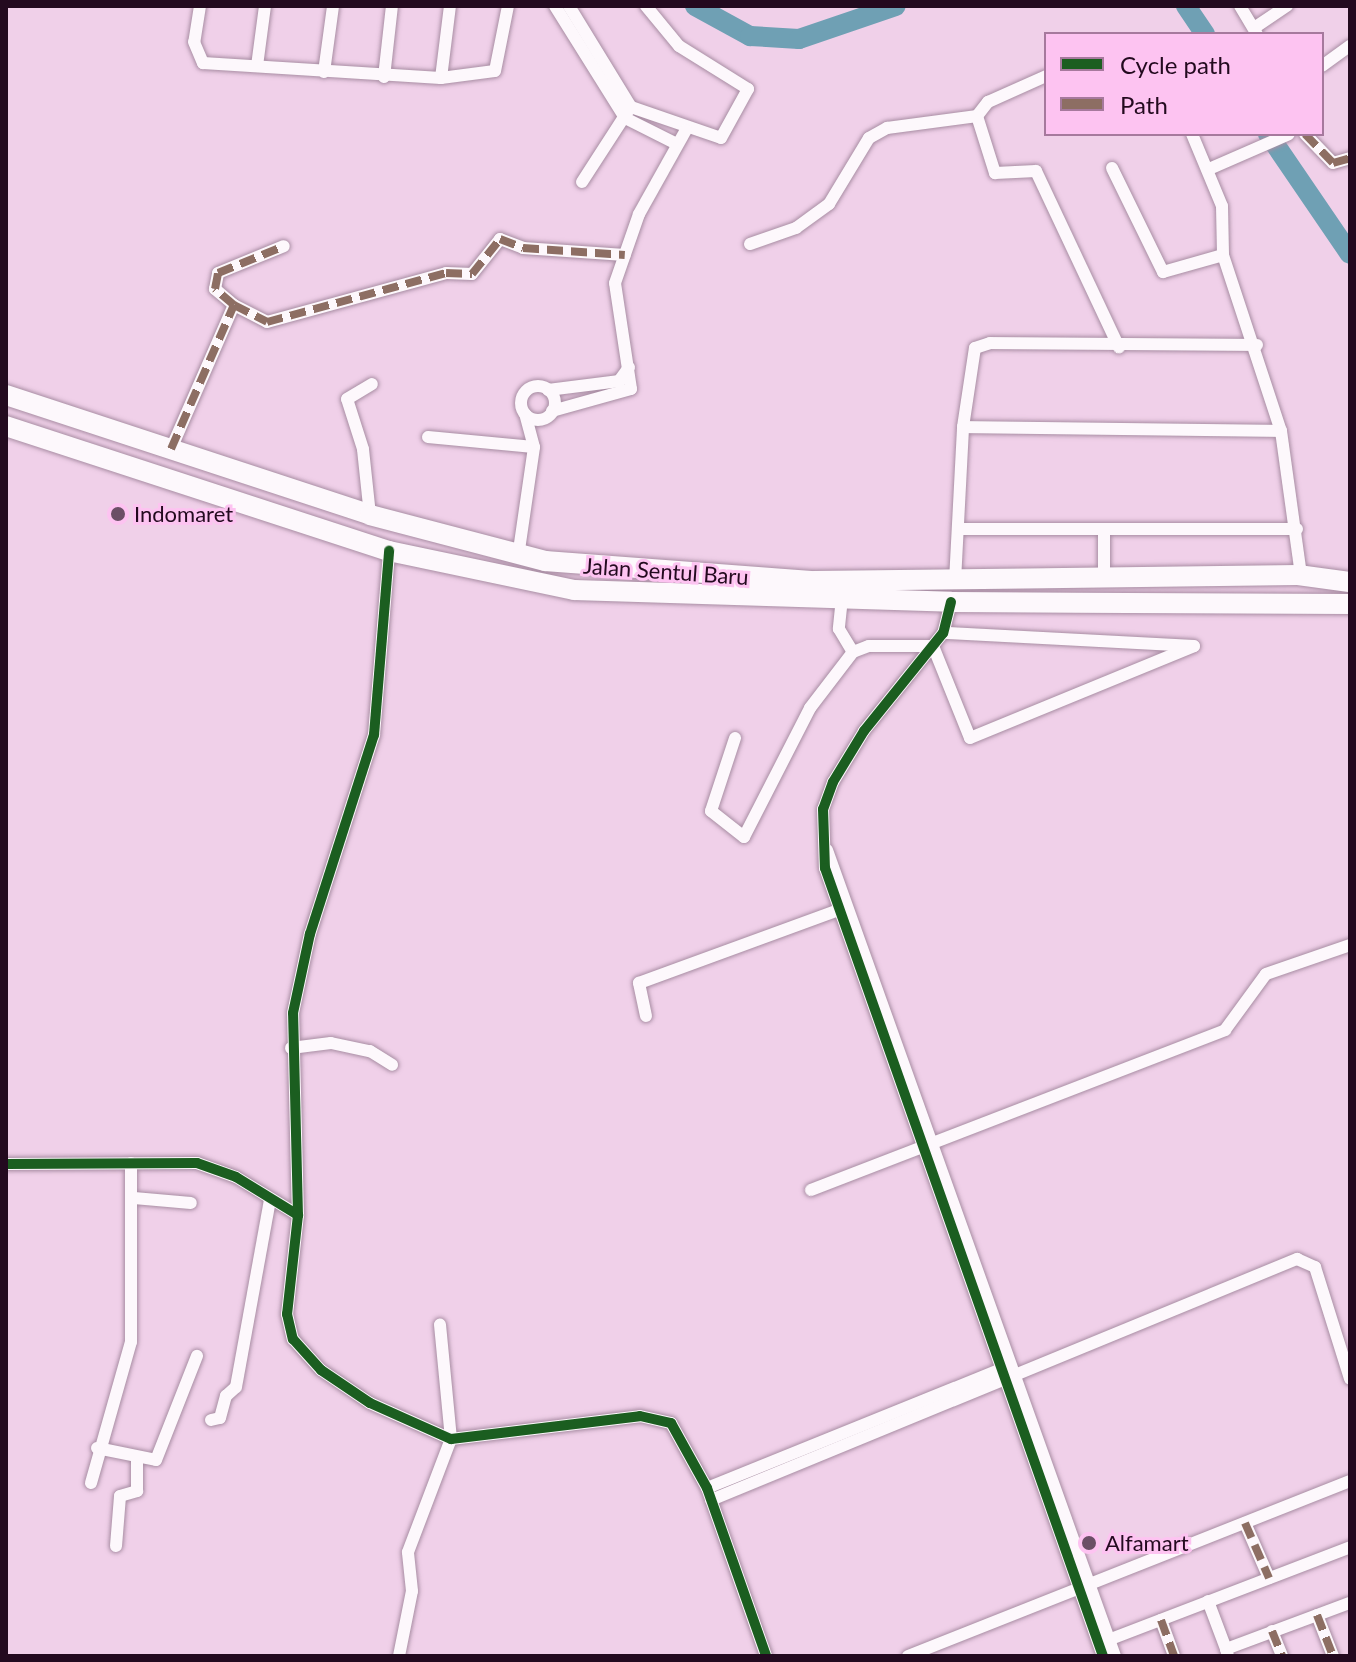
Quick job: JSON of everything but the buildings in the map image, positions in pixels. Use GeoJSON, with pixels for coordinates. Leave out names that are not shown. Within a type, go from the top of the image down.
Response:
{"type":"FeatureCollection","features":[{"type":"Feature","properties":{"kind":"main road","name":"Jalan Sentul Baru"},"geometry":{"type":"LineString","coordinates":[[6,395],[370,515],[518,557],[691,583],[815,589],[955,581],[1301,575],[1350,582]]}},
{"type":"Feature","properties":{"kind":"main road","name":"Jalan Sentul Baru"},"geometry":{"type":"LineString","coordinates":[[6,426],[389,551],[574,590],[691,583]]}},
{"type":"Feature","properties":{"kind":"main road"},"geometry":{"type":"LineString","coordinates":[[165,478],[172,449]]}},
{"type":"Feature","properties":{"kind":"main road"},"geometry":{"type":"LineString","coordinates":[[206,492],[216,463]]}},
{"type":"Feature","properties":{"kind":"main road"},"geometry":{"type":"LineString","coordinates":[[1084,602],[1100,578],[1112,602]]}},
{"type":"Feature","properties":{"kind":"main road","name":"Jalan Sentul Baru"},"geometry":{"type":"LineString","coordinates":[[815,589],[842,598],[951,602],[1350,604]]}},
{"type":"Feature","properties":{"kind":"street"},"geometry":{"type":"LineString","coordinates":[[200,6],[197,59],[384,77],[441,78],[495,71],[508,6]]}},
{"type":"Feature","properties":{"kind":"street"},"geometry":{"type":"LineString","coordinates":[[257,66],[265,6]]}},
{"type":"Feature","properties":{"kind":"street"},"geometry":{"type":"LineString","coordinates":[[324,72],[333,6]]}},
{"type":"Feature","properties":{"kind":"street"},"geometry":{"type":"LineString","coordinates":[[384,77],[392,6]]}},
{"type":"Feature","properties":{"kind":"street"},"geometry":{"type":"LineString","coordinates":[[441,78],[450,6]]}},
{"type":"Feature","properties":{"kind":"street"},"geometry":{"type":"LineString","coordinates":[[555,6],[628,112],[675,143]]}},
{"type":"Feature","properties":{"kind":"street"},"geometry":{"type":"LineString","coordinates":[[569,6],[628,112],[715,138],[728,133],[748,89],[679,46],[646,6]]}},
{"type":"Feature","properties":{"kind":"street"},"geometry":{"type":"LineString","coordinates":[[1240,6],[1256,31],[1287,6]]}},
{"type":"Feature","properties":{"kind":"street"},"geometry":{"type":"LineString","coordinates":[[1324,65],[1350,46]]}},
{"type":"Feature","properties":{"kind":"street"},"geometry":{"type":"LineString","coordinates":[[750,244],[796,228],[829,204],[869,138],[887,128],[977,116],[988,102],[1044,77]]}},
{"type":"Feature","properties":{"kind":"street"},"geometry":{"type":"LineString","coordinates":[[582,182],[628,112]]}},
{"type":"Feature","properties":{"kind":"street"},"geometry":{"type":"LineString","coordinates":[[977,116],[995,173],[1036,171],[1119,347]]}},
{"type":"Feature","properties":{"kind":"street"},"geometry":{"type":"LineString","coordinates":[[525,414],[550,414],[625,395],[631,389],[615,307],[625,255],[675,143],[686,130]]}},
{"type":"Feature","properties":{"kind":"street"},"geometry":{"type":"LineString","coordinates":[[1193,136],[1209,169],[1225,219],[1223,255],[1257,345],[1281,431],[1301,575]]}},
{"type":"Feature","properties":{"kind":"street"},"geometry":{"type":"LineString","coordinates":[[1209,169],[1284,136]]}},
{"type":"Feature","properties":{"kind":"street"},"geometry":{"type":"LineString","coordinates":[[1307,136],[1333,163],[1350,158]]}},
{"type":"Feature","properties":{"kind":"street"},"geometry":{"type":"LineString","coordinates":[[1112,168],[1163,272],[1223,255]]}},
{"type":"Feature","properties":{"kind":"street"},"geometry":{"type":"LineString","coordinates":[[284,246],[218,273],[215,289],[234,305],[267,322],[446,273],[472,274],[500,239],[523,248],[625,255]]}},
{"type":"Feature","properties":{"kind":"street"},"geometry":{"type":"LineString","coordinates":[[172,449],[234,305]]}},
{"type":"Feature","properties":{"kind":"street"},"geometry":{"type":"LineString","coordinates":[[955,581],[963,427],[975,348],[990,343],[1119,347],[1257,345]]}},
{"type":"Feature","properties":{"kind":"street"},"geometry":{"type":"LineString","coordinates":[[534,447],[521,400],[527,390],[619,381],[629,367]]}},
{"type":"Feature","properties":{"kind":"street"},"geometry":{"type":"LineString","coordinates":[[370,515],[363,449],[347,399],[372,384]]}},
{"type":"Feature","properties":{"kind":"street"},"geometry":{"type":"LineString","coordinates":[[518,557],[534,447],[550,414],[548,390]]}},
{"type":"Feature","properties":{"kind":"street"},"geometry":{"type":"LineString","coordinates":[[963,427],[1281,431]]}},
{"type":"Feature","properties":{"kind":"street"},"geometry":{"type":"LineString","coordinates":[[428,437],[534,447]]}},
{"type":"Feature","properties":{"kind":"street"},"geometry":{"type":"LineString","coordinates":[[958,529],[1297,529]]}},
{"type":"Feature","properties":{"kind":"street"},"geometry":{"type":"LineString","coordinates":[[1100,578],[1104,531]]}},
{"type":"Feature","properties":{"kind":"street"},"geometry":{"type":"LineString","coordinates":[[389,551],[374,735],[307,945],[291,1048],[295,1214],[287,1306],[293,1339],[321,1370],[370,1403],[451,1439],[652,1416],[678,1429],[709,1494],[766,1656]]}},
{"type":"Feature","properties":{"kind":"street"},"geometry":{"type":"LineString","coordinates":[[842,598],[839,629],[853,652]]}},
{"type":"Feature","properties":{"kind":"street"},"geometry":{"type":"LineString","coordinates":[[951,602],[943,633],[864,731],[833,782],[823,809],[827,850],[844,907],[1103,1646],[1115,1656]]}},
{"type":"Feature","properties":{"kind":"street"},"geometry":{"type":"LineString","coordinates":[[933,646],[970,738],[1194,646],[943,633]]}},
{"type":"Feature","properties":{"kind":"street"},"geometry":{"type":"LineString","coordinates":[[735,738],[711,811],[744,837],[792,738],[853,652],[869,646],[933,646]]}},
{"type":"Feature","properties":{"kind":"street"},"geometry":{"type":"LineString","coordinates":[[646,1016],[639,983],[844,907]]}},
{"type":"Feature","properties":{"kind":"street"},"geometry":{"type":"LineString","coordinates":[[811,1190],[1225,1030],[1266,974],[1350,945]]}},
{"type":"Feature","properties":{"kind":"street"},"geometry":{"type":"LineString","coordinates":[[291,1048],[331,1043],[370,1051],[392,1065]]}},
{"type":"Feature","properties":{"kind":"street"},"geometry":{"type":"LineString","coordinates":[[6,1164],[179,1161],[214,1168],[295,1214]]}},
{"type":"Feature","properties":{"kind":"street"},"geometry":{"type":"LineString","coordinates":[[91,1483],[97,1448],[128,1361],[134,1198],[131,1163]]}},
{"type":"Feature","properties":{"kind":"street"},"geometry":{"type":"LineString","coordinates":[[134,1198],[191,1203]]}},
{"type":"Feature","properties":{"kind":"street"},"geometry":{"type":"LineString","coordinates":[[211,1420],[220,1418],[226,1396],[236,1387],[273,1201]]}},
{"type":"Feature","properties":{"kind":"street"},"geometry":{"type":"LineString","coordinates":[[709,1494],[1043,1359],[1308,1259],[1350,1379]]}},
{"type":"Feature","properties":{"kind":"street"},"geometry":{"type":"LineString","coordinates":[[399,1656],[412,1591],[408,1552],[451,1439],[440,1325]]}},
{"type":"Feature","properties":{"kind":"street"},"geometry":{"type":"LineString","coordinates":[[97,1448],[137,1459],[159,1458],[197,1356]]}},
{"type":"Feature","properties":{"kind":"street"},"geometry":{"type":"LineString","coordinates":[[116,1546],[120,1496],[137,1491],[137,1459]]}},
{"type":"Feature","properties":{"kind":"street"},"geometry":{"type":"LineString","coordinates":[[908,1656],[1084,1589],[1350,1481]]}},
{"type":"Feature","properties":{"kind":"street"},"geometry":{"type":"LineString","coordinates":[[1245,1523],[1269,1578]]}},
{"type":"Feature","properties":{"kind":"street"},"geometry":{"type":"LineString","coordinates":[[1103,1646],[1208,1601],[1350,1547]]}},
{"type":"Feature","properties":{"kind":"street"},"geometry":{"type":"LineString","coordinates":[[1208,1601],[1227,1652],[1272,1631],[1350,1603]]}},
{"type":"Feature","properties":{"kind":"street"},"geometry":{"type":"LineString","coordinates":[[1317,1615],[1333,1656]]}},
{"type":"Feature","properties":{"kind":"street"},"geometry":{"type":"LineString","coordinates":[[1161,1620],[1174,1656]]}},
{"type":"Feature","properties":{"kind":"street"},"geometry":{"type":"LineString","coordinates":[[1272,1631],[1282,1656]]}},
{"type":"Feature","properties":{"kind":"waterway"},"geometry":{"type":"LineString","coordinates":[[695,6],[750,36],[799,39],[896,6]]}},
{"type":"Feature","properties":{"kind":"waterway"},"geometry":{"type":"LineString","coordinates":[[1186,6],[1204,32]]}},
{"type":"Feature","properties":{"kind":"waterway"},"geometry":{"type":"LineString","coordinates":[[1269,136],[1350,254]]}},
{"type":"Feature","properties":{"kind":"marked path"},"geometry":{"type":"LineString","coordinates":[[1307,136],[1333,163],[1350,158]]}},
{"type":"Feature","properties":{"kind":"marked path"},"geometry":{"type":"LineString","coordinates":[[171,449],[234,305],[267,322],[446,273],[472,274],[500,239],[523,248],[625,255]]}},
{"type":"Feature","properties":{"kind":"marked path"},"geometry":{"type":"LineString","coordinates":[[234,305],[215,289],[218,273],[284,246]]}},
{"type":"Feature","properties":{"kind":"marked path"},"geometry":{"type":"LineString","coordinates":[[1245,1523],[1269,1578]]}},
{"type":"Feature","properties":{"kind":"marked path"},"geometry":{"type":"LineString","coordinates":[[1317,1615],[1333,1656]]}},
{"type":"Feature","properties":{"kind":"marked path"},"geometry":{"type":"LineString","coordinates":[[1161,1620],[1174,1656]]}},
{"type":"Feature","properties":{"kind":"marked path"},"geometry":{"type":"LineString","coordinates":[[1272,1631],[1282,1656]]}},
{"type":"Feature","properties":{"kind":"cycle path"},"geometry":{"type":"LineString","coordinates":[[298,1215],[293,1013],[310,934],[374,735],[389,551]]}},
{"type":"Feature","properties":{"kind":"cycle path"},"geometry":{"type":"LineString","coordinates":[[951,602],[943,633],[864,731],[833,782],[823,809],[825,868],[1103,1656]]}},
{"type":"Feature","properties":{"kind":"cycle path"},"geometry":{"type":"LineString","coordinates":[[6,1164],[197,1163],[236,1177],[298,1215],[287,1314],[293,1339],[321,1370],[370,1403],[451,1439],[640,1416],[671,1423],[707,1488],[766,1656]]}},
{"type":"Feature","properties":{"kind":"place","name":"Indomaret"},"geometry":{"type":"Point","coordinates":[118,514]}},
{"type":"Feature","properties":{"kind":"place","name":"Alfamart"},"geometry":{"type":"Point","coordinates":[1089,1543]}}]}
